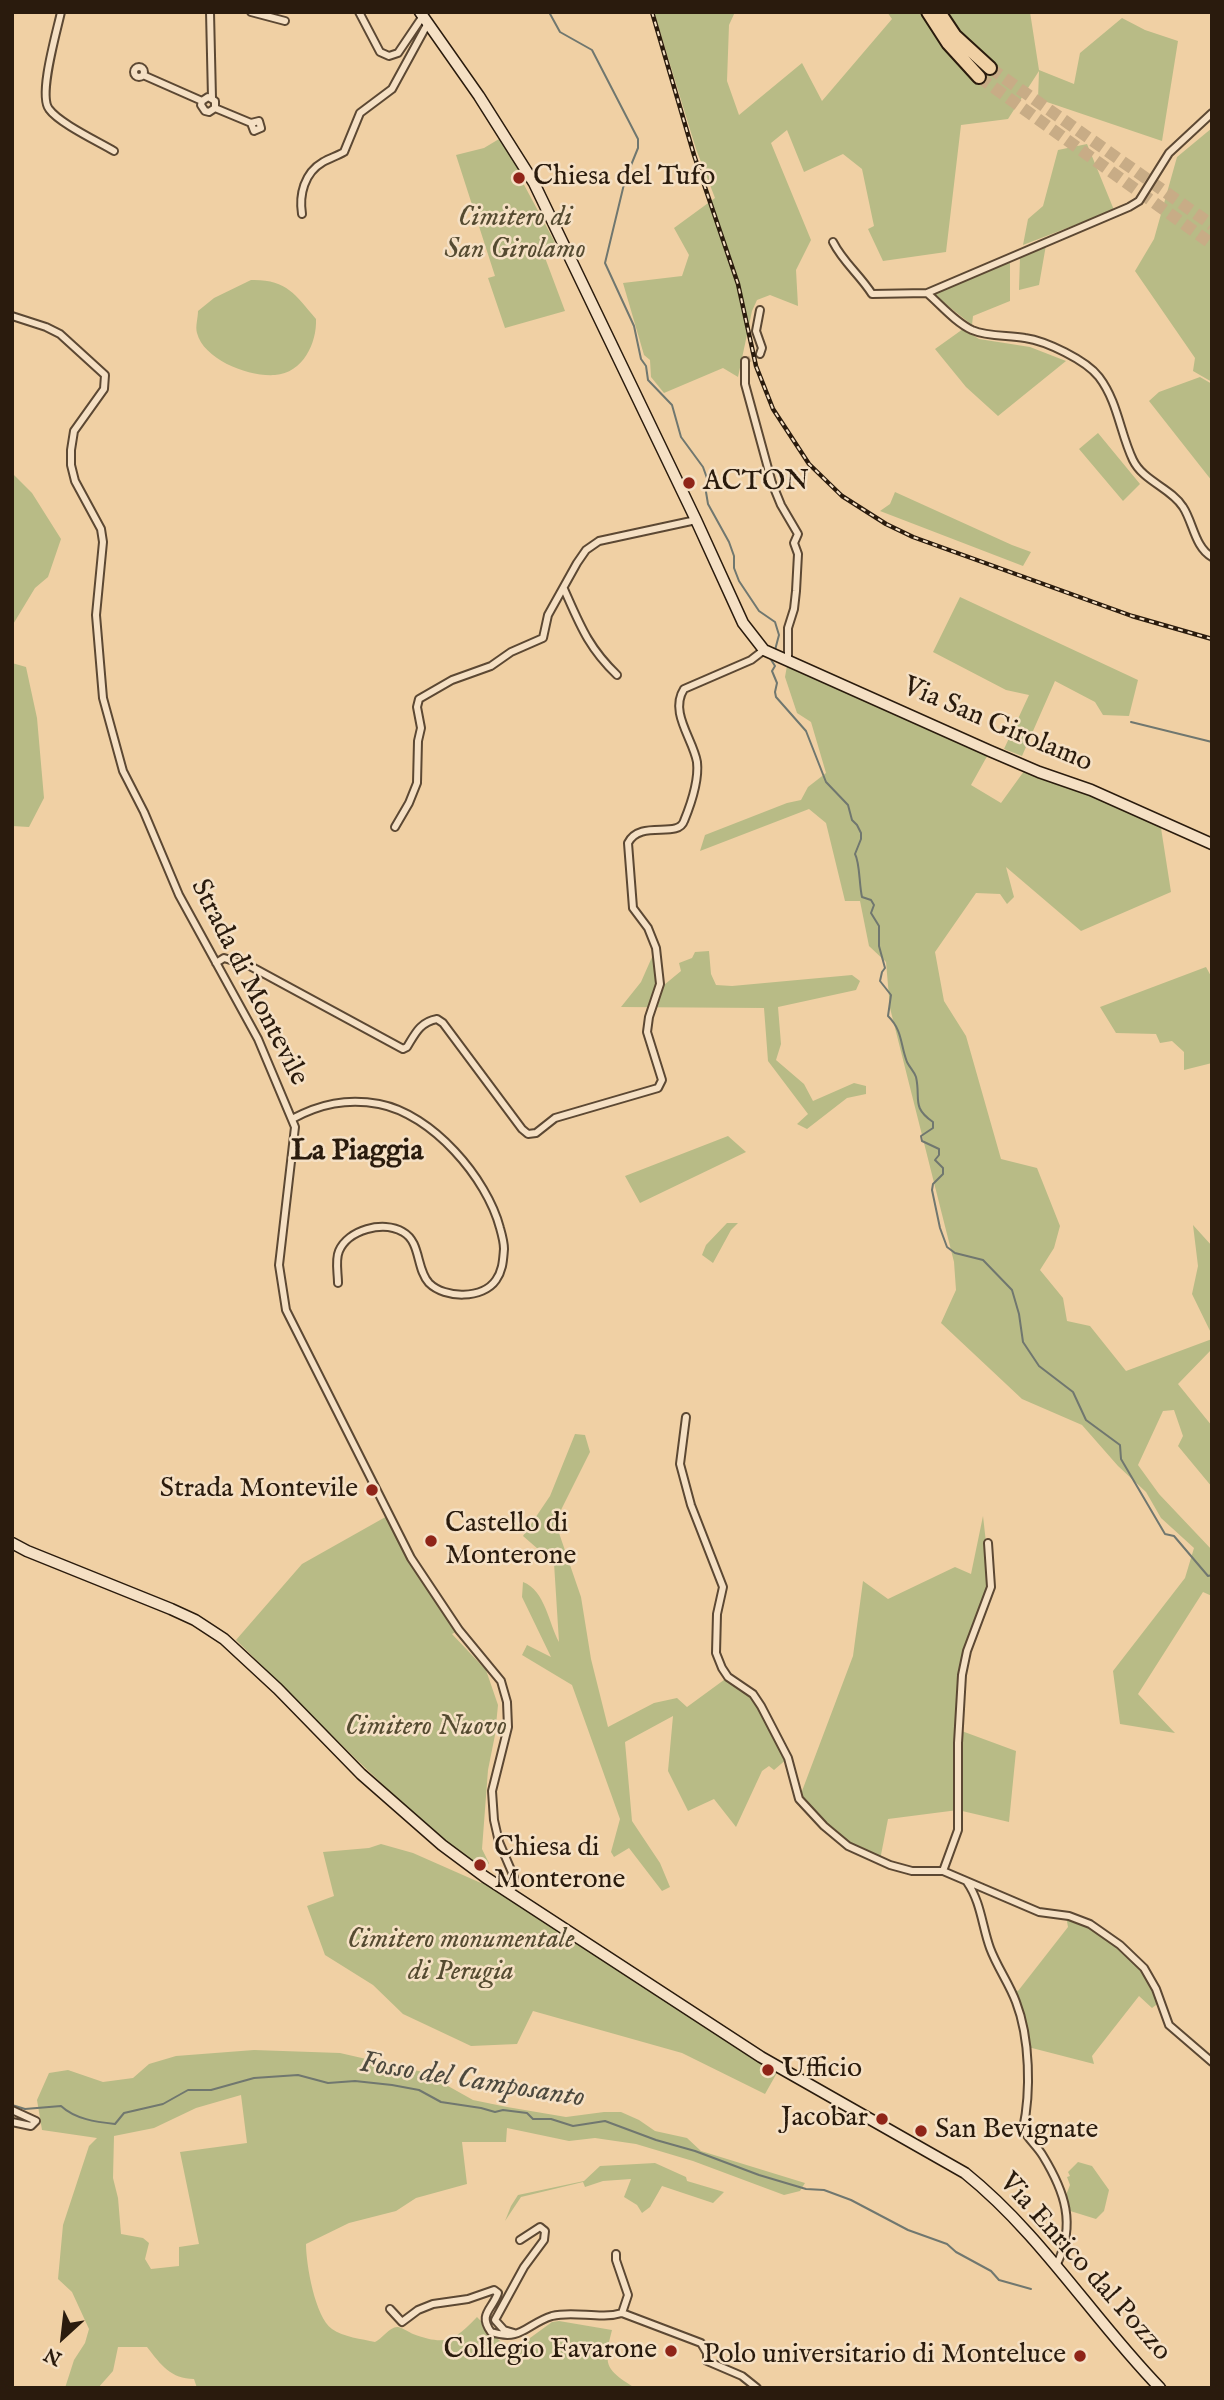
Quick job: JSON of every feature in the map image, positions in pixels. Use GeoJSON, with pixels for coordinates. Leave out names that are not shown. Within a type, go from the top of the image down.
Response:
{"type":"FeatureCollection","features":[{"type":"Feature","properties":{"kind":"highway"},"geometry":{"type":"LineString","coordinates":[[928,12],[948,43],[979,77]]}},
{"type":"Feature","properties":{"kind":"highway"},"geometry":{"type":"LineString","coordinates":[[939,12],[955,36],[990,68]]}},
{"type":"Feature","properties":{"kind":"street"},"geometry":{"type":"LineString","coordinates":[[53,12],[61,14],[45,92],[46,107],[55,116],[114,151]]}},
{"type":"Feature","properties":{"kind":"street"},"geometry":{"type":"LineString","coordinates":[[210,12],[212,98],[215,108]]}},
{"type":"Feature","properties":{"kind":"street"},"geometry":{"type":"LineString","coordinates":[[251,12],[285,21]]}},
{"type":"Feature","properties":{"kind":"street"},"geometry":{"type":"LineString","coordinates":[[359,12],[380,52],[389,56],[398,53],[423,17]]}},
{"type":"Feature","properties":{"kind":"street"},"geometry":{"type":"LineString","coordinates":[[302,214],[300,200],[303,186],[312,171],[321,163],[344,152],[360,113],[392,89],[398,81],[423,17]]}},
{"type":"Feature","properties":{"kind":"street"},"geometry":{"type":"LineString","coordinates":[[216,962],[224,958],[250,966],[403,1049],[407,1047],[419,1026],[428,1020],[437,1019],[443,1023],[528,1134],[536,1133],[555,1118],[658,1088],[662,1080],[647,1032],[660,984],[656,948],[648,928],[633,908],[628,843],[643,831],[677,828],[684,824],[696,780],[696,762],[679,710],[680,696],[684,689],[751,660],[764,650],[743,623],[534,183],[480,96],[423,17]]}},
{"type":"Feature","properties":{"kind":"street"},"geometry":{"type":"LineString","coordinates":[[144,75],[202,101]]}},
{"type":"Feature","properties":{"kind":"street"},"geometry":{"type":"LineString","coordinates":[[202,101],[208,97],[212,98]]}},
{"type":"Feature","properties":{"kind":"street"},"geometry":{"type":"LineString","coordinates":[[202,101],[201,105],[205,111],[209,112],[215,108]]}},
{"type":"Feature","properties":{"kind":"street"},"geometry":{"type":"LineString","coordinates":[[215,108],[251,123]]}},
{"type":"Feature","properties":{"kind":"street"},"geometry":{"type":"LineString","coordinates":[[833,242],[840,257],[872,294],[927,293],[1139,201],[1169,153],[1212,113]]}},
{"type":"Feature","properties":{"kind":"street"},"geometry":{"type":"LineString","coordinates":[[927,293],[962,324],[973,330],[1027,338],[1050,346],[1078,360],[1098,375],[1111,397],[1133,461],[1142,472],[1182,505],[1201,548],[1212,557]]}},
{"type":"Feature","properties":{"kind":"street"},"geometry":{"type":"LineString","coordinates":[[760,310],[755,331],[762,348],[760,354]]}},
{"type":"Feature","properties":{"kind":"street","name":"Strada di Montevile"},"geometry":{"type":"LineString","coordinates":[[12,316],[60,334],[105,375],[104,388],[74,431],[71,450],[75,481],[101,530],[103,542],[96,615],[103,698],[124,771],[179,895],[258,1039],[295,1127],[279,1265],[286,1310],[411,1558],[459,1630],[501,1681],[507,1702],[508,1727],[492,1791],[499,1842],[514,1877],[509,1893]]}},
{"type":"Feature","properties":{"kind":"street"},"geometry":{"type":"LineString","coordinates":[[745,361],[745,384],[772,483],[798,534],[794,543],[798,554],[796,591],[785,659]]}},
{"type":"Feature","properties":{"kind":"street"},"geometry":{"type":"LineString","coordinates":[[395,827],[410,803],[417,783],[421,728],[417,707],[419,699],[452,680],[491,666],[511,652],[542,638],[548,615],[586,550],[599,541],[696,520]]}},
{"type":"Feature","properties":{"kind":"street"},"geometry":{"type":"LineString","coordinates":[[564,589],[587,641],[599,658],[617,675]]}},
{"type":"Feature","properties":{"kind":"street","name":"Via San Girolamo"},"geometry":{"type":"LineString","coordinates":[[764,650],[1003,757],[1091,790],[1212,844]]}},
{"type":"Feature","properties":{"kind":"street"},"geometry":{"type":"LineString","coordinates":[[292,1119],[313,1107],[345,1100],[381,1104],[408,1116],[431,1131],[467,1163],[495,1211],[504,1244],[502,1269],[495,1282],[479,1292],[462,1295],[443,1292],[423,1274],[412,1240],[404,1232],[376,1226],[365,1228],[339,1250],[338,1283]]}},
{"type":"Feature","properties":{"kind":"street"},"geometry":{"type":"LineString","coordinates":[[686,1417],[680,1464],[691,1506],[723,1587],[717,1614],[716,1653],[728,1676],[753,1694],[761,1706],[788,1758],[799,1799],[824,1826],[848,1846],[890,1865],[912,1871],[943,1871],[1038,1912],[1069,1916],[1090,1924],[1120,1945],[1143,1968],[1156,1989],[1169,2025],[1212,2062]]}},
{"type":"Feature","properties":{"kind":"street"},"geometry":{"type":"LineString","coordinates":[[943,1871],[958,1830],[958,1744],[962,1675],[967,1651],[991,1587],[988,1543]]}},
{"type":"Feature","properties":{"kind":"street","name":"Via Enrico dal Pozzo"},"geometry":{"type":"LineString","coordinates":[[12,1544],[171,1609],[225,1639],[361,1774],[442,1845],[509,1893],[761,2057],[955,2166],[990,2194],[1057,2264],[1124,2349],[1160,2388]]}},
{"type":"Feature","properties":{"kind":"street"},"geometry":{"type":"LineString","coordinates":[[966,1881],[974,1893],[990,1949],[1017,2005],[1028,2058],[1027,2103],[1023,2129],[1042,2155],[1067,2208],[1066,2237],[1057,2264]]}},
{"type":"Feature","properties":{"kind":"street"},"geometry":{"type":"LineString","coordinates":[[12,2110],[36,2121],[32,2126],[12,2122]]}},
{"type":"Feature","properties":{"kind":"street"},"geometry":{"type":"LineString","coordinates":[[516,2334],[503,2330],[495,2320],[524,2267],[544,2240],[545,2231],[540,2227],[520,2240]]}},
{"type":"Feature","properties":{"kind":"street"},"geometry":{"type":"LineString","coordinates":[[616,2254],[615,2259],[628,2295],[622,2314]]}},
{"type":"Feature","properties":{"kind":"street"},"geometry":{"type":"LineString","coordinates":[[390,2309],[402,2322],[418,2310],[433,2304],[468,2300],[494,2290],[498,2293],[497,2298],[485,2315],[485,2323],[491,2332],[511,2336],[549,2317],[562,2314],[610,2317],[622,2314],[701,2343],[707,2353],[707,2361],[741,2376],[757,2388]]}},
{"type":"Feature","properties":{"kind":"green space"},"geometry":{"type":"Polygon","coordinates":[[[654,12],[735,12],[729,25],[727,81],[739,115],[802,63],[822,101],[892,19],[887,12],[1030,12],[1039,70],[1074,84],[1080,53],[1122,18],[1145,30],[1178,41],[1162,141],[1038,99],[1039,71],[1008,119],[961,125],[946,252],[883,261],[868,229],[874,226],[862,169],[843,154],[804,172],[787,130],[771,143],[811,240],[796,270],[798,306],[770,295],[757,300],[752,311],[738,377],[723,368],[664,393],[651,377],[650,360],[644,355],[623,283],[682,276],[689,255],[674,228],[715,198],[696,149],[654,12]]]}},
{"type":"Feature","properties":{"kind":"green space"},"geometry":{"type":"Polygon","coordinates":[[[1212,128],[1212,382],[1193,371],[1195,358],[1135,271],[1154,239],[1177,157],[1212,128]]]}},
{"type":"Feature","properties":{"kind":"green space","name":"Cimitero di San Girolamo"},"geometry":{"type":"Polygon","coordinates":[[[499,139],[521,172],[511,177],[514,184],[522,181],[559,250],[544,255],[565,311],[505,328],[488,278],[495,276],[456,155],[484,148],[499,139]]]}},
{"type":"Feature","properties":{"kind":"green space"},"geometry":{"type":"Polygon","coordinates":[[[1087,144],[1114,210],[1023,245],[1028,219],[1043,206],[1058,150],[1087,144]]]}},
{"type":"Feature","properties":{"kind":"green space"},"geometry":{"type":"Polygon","coordinates":[[[1046,245],[1039,285],[1019,290],[1020,257],[1046,245]]]}},
{"type":"Feature","properties":{"kind":"green space"},"geometry":{"type":"Polygon","coordinates":[[[1010,261],[1010,301],[973,316],[972,325],[933,294],[936,290],[1010,261]]]}},
{"type":"Feature","properties":{"kind":"green space"},"geometry":{"type":"Polygon","coordinates":[[[251,280],[281,285],[295,295],[316,319],[311,347],[301,363],[285,373],[264,375],[229,365],[208,351],[197,333],[198,311],[214,298],[251,280]]]}},
{"type":"Feature","properties":{"kind":"green space"},"geometry":{"type":"Polygon","coordinates":[[[963,329],[979,339],[1030,347],[1066,361],[998,416],[966,387],[935,349],[963,329]]]}},
{"type":"Feature","properties":{"kind":"green space"},"geometry":{"type":"Polygon","coordinates":[[[1200,377],[1212,384],[1212,481],[1149,401],[1159,392],[1200,377]]]}},
{"type":"Feature","properties":{"kind":"green space"},"geometry":{"type":"Polygon","coordinates":[[[1098,433],[1140,484],[1123,501],[1079,449],[1098,433]]]}},
{"type":"Feature","properties":{"kind":"green space"},"geometry":{"type":"Polygon","coordinates":[[[12,473],[32,493],[61,539],[48,577],[35,588],[12,626],[12,473]]]}},
{"type":"Feature","properties":{"kind":"green space"},"geometry":{"type":"Polygon","coordinates":[[[895,492],[1031,552],[1023,566],[880,511],[890,504],[895,492]]]}},
{"type":"Feature","properties":{"kind":"green space"},"geometry":{"type":"Polygon","coordinates":[[[960,597],[1138,680],[1129,716],[1103,715],[1095,702],[1055,681],[1022,756],[1004,749],[1029,695],[1006,690],[933,652],[960,597]]]}},
{"type":"Feature","properties":{"kind":"green space"},"geometry":{"type":"Polygon","coordinates":[[[788,660],[990,751],[971,785],[1001,803],[1027,767],[1140,812],[1161,828],[1171,892],[1081,931],[1006,867],[1014,897],[1007,904],[1000,894],[976,893],[935,952],[944,1001],[966,1036],[1001,1159],[1037,1168],[1060,1226],[1054,1248],[1040,1270],[1063,1298],[1067,1321],[1090,1326],[1126,1371],[1212,1339],[1212,1349],[1178,1384],[1212,1426],[1212,1487],[1178,1446],[1183,1436],[1174,1410],[1163,1411],[1138,1465],[1159,1494],[1212,1550],[1212,1596],[1203,1592],[1138,1694],[1175,1733],[1120,1724],[1113,1671],[1185,1578],[1194,1548],[1161,1518],[1146,1492],[1118,1466],[1082,1425],[1022,1399],[941,1323],[956,1290],[954,1262],[890,1008],[886,962],[869,946],[860,901],[845,901],[826,823],[809,809],[700,851],[705,835],[801,800],[808,787],[826,773],[811,722],[797,713],[785,677],[788,660]]]}},
{"type":"Feature","properties":{"kind":"green space"},"geometry":{"type":"Polygon","coordinates":[[[12,663],[26,667],[37,718],[44,798],[29,827],[12,826],[12,663]]]}},
{"type":"Feature","properties":{"kind":"green space"},"geometry":{"type":"Polygon","coordinates":[[[656,948],[660,983],[664,985],[681,971],[679,963],[692,958],[695,952],[709,951],[711,974],[716,985],[732,986],[852,975],[860,981],[856,990],[778,1007],[781,1044],[776,1060],[804,1084],[813,1101],[854,1083],[866,1086],[866,1094],[847,1098],[807,1129],[797,1124],[808,1114],[768,1061],[764,1008],[621,1007],[641,982],[656,948]]]}},
{"type":"Feature","properties":{"kind":"green space"},"geometry":{"type":"Polygon","coordinates":[[[1206,967],[1212,978],[1212,1063],[1184,1070],[1184,1052],[1172,1041],[1160,1043],[1156,1034],[1116,1033],[1100,1007],[1206,967]]]}},
{"type":"Feature","properties":{"kind":"green space"},"geometry":{"type":"Polygon","coordinates":[[[728,1136],[746,1152],[640,1203],[625,1176],[728,1136]]]}},
{"type":"Feature","properties":{"kind":"green space"},"geometry":{"type":"Polygon","coordinates":[[[727,1223],[738,1223],[731,1230],[713,1263],[702,1255],[706,1245],[727,1223]]]}},
{"type":"Feature","properties":{"kind":"green space"},"geometry":{"type":"Polygon","coordinates":[[[1193,1225],[1212,1246],[1212,1335],[1192,1294],[1198,1266],[1193,1225]]]}},
{"type":"Feature","properties":{"kind":"green space"},"geometry":{"type":"Polygon","coordinates":[[[575,1434],[585,1435],[590,1452],[561,1510],[559,1533],[581,1597],[591,1659],[608,1727],[654,1703],[677,1698],[687,1707],[728,1677],[753,1694],[788,1758],[774,1770],[769,1766],[762,1771],[736,1827],[714,1799],[688,1811],[668,1771],[673,1716],[625,1742],[632,1821],[660,1863],[670,1887],[662,1891],[629,1848],[614,1857],[611,1852],[620,1819],[572,1685],[522,1655],[527,1645],[551,1657],[522,1597],[523,1582],[537,1592],[559,1642],[554,1563],[523,1536],[550,1496],[575,1434]]]}},
{"type":"Feature","properties":{"kind":"green space","name":"Cimitero Nuovo"},"geometry":{"type":"Polygon","coordinates":[[[389,1515],[434,1596],[459,1630],[452,1634],[486,1670],[498,1705],[488,1770],[482,1849],[489,1863],[483,1872],[387,1789],[236,1640],[302,1564],[389,1515]]]}},
{"type":"Feature","properties":{"kind":"green space"},"geometry":{"type":"Polygon","coordinates":[[[983,1516],[991,1587],[967,1651],[959,1730],[1016,1751],[1009,1822],[958,1810],[888,1819],[880,1860],[848,1846],[799,1799],[853,1656],[863,1581],[888,1599],[955,1567],[971,1574],[983,1516]]]}},
{"type":"Feature","properties":{"kind":"green space","name":"Cimitero monumentale di Perugia"},"geometry":{"type":"Polygon","coordinates":[[[381,1844],[413,1853],[481,1883],[484,1881],[778,2071],[765,2094],[682,2053],[533,2011],[517,2044],[471,2046],[403,2014],[373,1985],[325,1955],[307,1906],[334,1896],[323,1852],[369,1848],[381,1844]]]}},
{"type":"Feature","properties":{"kind":"green space"},"geometry":{"type":"Polygon","coordinates":[[[1066,1916],[1090,1924],[1144,1968],[1160,2002],[1152,2008],[1139,1996],[1092,2056],[1094,2064],[1028,2047],[1010,1988],[1018,1991],[1068,1927],[1066,1916]]]}},
{"type":"Feature","properties":{"kind":"green space"},"geometry":{"type":"Polygon","coordinates":[[[254,2050],[340,2053],[423,2072],[473,2100],[566,2117],[621,2112],[655,2131],[687,2138],[701,2151],[805,2183],[800,2191],[784,2195],[693,2161],[636,2144],[595,2138],[569,2141],[507,2128],[506,2142],[462,2142],[467,2184],[416,2198],[396,2211],[349,2223],[306,2244],[316,2302],[326,2323],[342,2334],[375,2342],[392,2328],[398,2327],[424,2338],[442,2340],[455,2336],[477,2317],[502,2343],[519,2346],[552,2322],[612,2330],[609,2342],[613,2346],[608,2362],[617,2376],[635,2388],[197,2388],[194,2379],[173,2374],[147,2347],[118,2347],[113,2371],[98,2388],[65,2388],[74,2360],[85,2343],[89,2329],[72,2292],[58,2279],[63,2225],[89,2146],[97,2138],[42,2130],[37,2100],[49,2073],[68,2070],[103,2082],[133,2078],[149,2064],[176,2056],[254,2050]],[[241,2095],[196,2108],[154,2128],[114,2136],[113,2178],[118,2198],[121,2234],[143,2238],[149,2243],[145,2259],[151,2269],[179,2266],[179,2247],[199,2244],[180,2152],[247,2143],[241,2095]]]}},
{"type":"Feature","properties":{"kind":"green space"},"geometry":{"type":"Polygon","coordinates":[[[1078,2162],[1092,2166],[1109,2190],[1104,2211],[1096,2219],[1067,2210],[1063,2197],[1070,2185],[1068,2172],[1078,2162]]]}},
{"type":"Feature","properties":{"kind":"green space"},"geometry":{"type":"Polygon","coordinates":[[[655,2163],[686,2177],[687,2181],[724,2192],[713,2203],[662,2186],[650,2207],[642,2213],[637,2205],[624,2197],[631,2179],[603,2181],[585,2187],[583,2182],[521,2197],[505,2221],[518,2195],[584,2181],[600,2166],[655,2163]]]}},
{"type":"Feature","properties":{"kind":"waterway"},"geometry":{"type":"LineString","coordinates":[[549,12],[560,32],[592,50],[638,139],[638,148],[625,180],[605,263],[634,326],[648,380],[672,405],[681,437],[703,467],[708,481],[708,504],[729,542],[739,581],[759,611],[775,622],[779,635],[775,650]]}},
{"type":"Feature","properties":{"kind":"waterway"},"geometry":{"type":"LineString","coordinates":[[770,658],[775,666],[772,671],[777,683],[776,697],[806,731],[826,782],[848,805],[852,820],[861,833],[855,854],[862,897],[871,900],[874,905],[871,913],[879,926],[879,946],[885,968],[880,981],[891,995],[888,1016],[896,1027],[907,1062],[916,1077],[919,1107],[933,1122],[933,1128],[921,1136],[922,1141],[939,1149],[935,1160],[943,1168],[943,1174],[933,1184],[932,1190],[947,1247],[955,1253],[983,1260],[1012,1290],[1023,1342],[1039,1366],[1073,1392],[1086,1420],[1120,1445],[1121,1459],[1165,1534],[1174,1536],[1208,1576],[1212,1575]]}},
{"type":"Feature","properties":{"kind":"waterway"},"geometry":{"type":"LineString","coordinates":[[1131,722],[1212,742]]}},
{"type":"Feature","properties":{"kind":"waterway","name":"Fosso del Camposanto"},"geometry":{"type":"LineString","coordinates":[[12,2105],[25,2109],[61,2106],[79,2117],[115,2124],[124,2113],[163,2104],[188,2090],[211,2090],[254,2078],[298,2075],[328,2083],[355,2081],[419,2090],[441,2102],[495,2112],[503,2110],[527,2113],[533,2119],[551,2119],[573,2126],[605,2121],[759,2175],[806,2189],[824,2190],[851,2200],[908,2230],[947,2244],[956,2252],[991,2271],[999,2280],[1031,2289]]}},
{"type":"Feature","properties":{"kind":"tunnel"},"geometry":{"type":"LineString","coordinates":[[990,68],[1212,225]]}},
{"type":"Feature","properties":{"kind":"tunnel"},"geometry":{"type":"LineString","coordinates":[[979,77],[1212,244]]}},
{"type":"Feature","properties":{"kind":"tunnel"},"geometry":{"type":"LineString","coordinates":[[745,361],[760,354]]}},
{"type":"Feature","properties":{"kind":"railway"},"geometry":{"type":"LineString","coordinates":[[652,12],[694,155],[738,284],[756,366],[773,409],[809,464],[842,496],[886,524],[913,537],[1132,616],[1212,639]]}},
{"type":"Feature","properties":{"kind":"place","name":"Chiesa del Tufo"},"geometry":{"type":"Point","coordinates":[519,178]}},
{"type":"Feature","properties":{"kind":"place","name":"ACTON"},"geometry":{"type":"Point","coordinates":[689,483]}},
{"type":"Feature","properties":{"kind":"place","name":"Strada Montevile"},"geometry":{"type":"Point","coordinates":[372,1490]}},
{"type":"Feature","properties":{"kind":"place","name":"Castello di Monterone"},"geometry":{"type":"Point","coordinates":[431,1541]}},
{"type":"Feature","properties":{"kind":"place","name":"Chiesa di Monterone"},"geometry":{"type":"Point","coordinates":[480,1865]}},
{"type":"Feature","properties":{"kind":"place","name":"Ufficio"},"geometry":{"type":"Point","coordinates":[768,2070]}},
{"type":"Feature","properties":{"kind":"place","name":"Jacobar"},"geometry":{"type":"Point","coordinates":[882,2119]}},
{"type":"Feature","properties":{"kind":"place","name":"San Bevignate"},"geometry":{"type":"Point","coordinates":[921,2131]}},
{"type":"Feature","properties":{"kind":"place","name":"Collegio Favarone"},"geometry":{"type":"Point","coordinates":[671,2351]}},
{"type":"Feature","properties":{"kind":"place","name":"Polo universitario di Monteluce"},"geometry":{"type":"Point","coordinates":[1080,2356]}},
{"type":"Feature","properties":{"kind":"district","name":"La Piaggia"},"geometry":{"type":"Point","coordinates":[357,1153]}}]}
